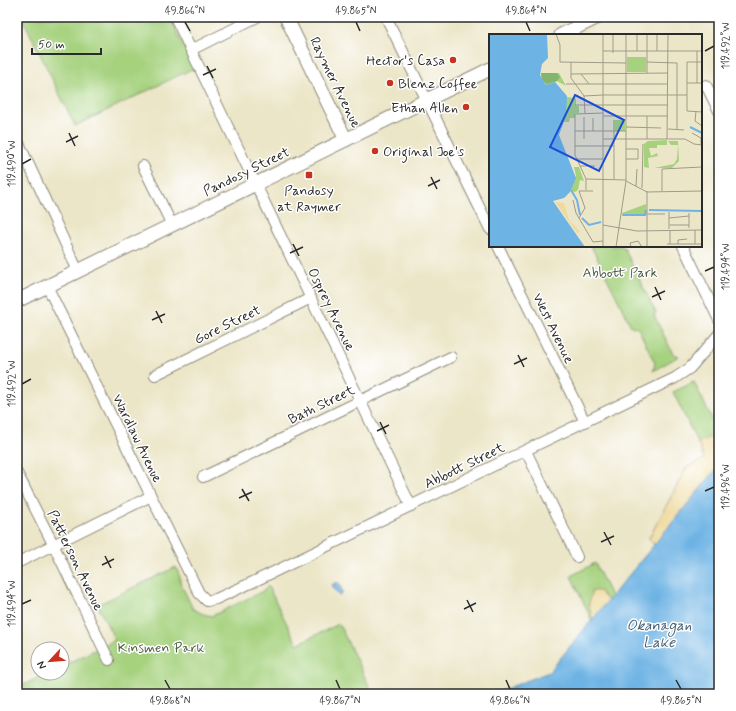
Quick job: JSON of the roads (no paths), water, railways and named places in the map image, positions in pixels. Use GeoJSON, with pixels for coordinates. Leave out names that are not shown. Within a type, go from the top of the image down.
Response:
{"type":"FeatureCollection","features":[{"type":"Feature","properties":{"kind":"street","name":"Osprey Avenue"},"geometry":{"type":"LineString","coordinates":[[175,17],[411,506]]}},
{"type":"Feature","properties":{"kind":"street"},"geometry":{"type":"LineString","coordinates":[[191,50],[257,17]]}},
{"type":"Feature","properties":{"kind":"street","name":"Raymer Avenue"},"geometry":{"type":"LineString","coordinates":[[286,17],[346,140]]}},
{"type":"Feature","properties":{"kind":"street"},"geometry":{"type":"LineString","coordinates":[[386,17],[489,227]]}},
{"type":"Feature","properties":{"kind":"street"},"geometry":{"type":"LineString","coordinates":[[566,34],[579,31],[598,17]]}},
{"type":"Feature","properties":{"kind":"street","name":"Pandosy Street"},"geometry":{"type":"LineString","coordinates":[[17,300],[489,70]]}},
{"type":"Feature","properties":{"kind":"street"},"geometry":{"type":"LineString","coordinates":[[706,85],[719,111]]}},
{"type":"Feature","properties":{"kind":"street"},"geometry":{"type":"LineString","coordinates":[[17,139],[78,271]]}},
{"type":"Feature","properties":{"kind":"street"},"geometry":{"type":"LineString","coordinates":[[143,166],[172,225]]}},
{"type":"Feature","properties":{"kind":"street","name":"West Avenue"},"geometry":{"type":"LineString","coordinates":[[498,247],[585,422]]}},
{"type":"Feature","properties":{"kind":"street"},"geometry":{"type":"LineString","coordinates":[[683,247],[719,320]]}},
{"type":"Feature","properties":{"kind":"street","name":"Wardlaw Avenue"},"geometry":{"type":"LineString","coordinates":[[47,286],[199,593],[207,601]]}},
{"type":"Feature","properties":{"kind":"street","name":"Gore Street"},"geometry":{"type":"LineString","coordinates":[[155,374],[311,298]]}},
{"type":"Feature","properties":{"kind":"street","name":"Abbott Street"},"geometry":{"type":"LineString","coordinates":[[207,601],[216,599],[675,378],[690,368],[719,334]]}},
{"type":"Feature","properties":{"kind":"street","name":"Bath Street"},"geometry":{"type":"LineString","coordinates":[[203,478],[360,400],[451,357]]}},
{"type":"Feature","properties":{"kind":"street"},"geometry":{"type":"LineString","coordinates":[[526,451],[577,557]]}},
{"type":"Feature","properties":{"kind":"street","name":"Patterson Avenue"},"geometry":{"type":"LineString","coordinates":[[17,473],[109,660]]}},
{"type":"Feature","properties":{"kind":"street"},"geometry":{"type":"LineString","coordinates":[[17,563],[151,496]]}},
{"type":"Feature","properties":{"kind":"water","name":"Okanagan Lake"},"geometry":{"type":"Polygon","coordinates":[[[719,466],[719,694],[493,694],[549,672],[719,466]]]}},
{"type":"Feature","properties":{"kind":"water"},"geometry":{"type":"Polygon","coordinates":[[[334,583],[339,583],[343,593],[339,596],[332,588],[334,583]]]}},
{"type":"Feature","properties":{"kind":"place","name":"Hector's Casa"},"geometry":{"type":"Point","coordinates":[453,60]}},
{"type":"Feature","properties":{"kind":"place","name":"Blenz Coffee"},"geometry":{"type":"Point","coordinates":[390,83]}},
{"type":"Feature","properties":{"kind":"place","name":"Ethan Allen"},"geometry":{"type":"Point","coordinates":[466,107]}},
{"type":"Feature","properties":{"kind":"place","name":"Original Joe's"},"geometry":{"type":"Point","coordinates":[375,151]}},
{"type":"Feature","properties":{"kind":"place","name":"Pandosy at Raymer"},"geometry":{"type":"Point","coordinates":[309,175]}},
{"type":"Feature","properties":{"kind":"park label","name":"Abbott Park"},"geometry":{"type":"Point","coordinates":[620,272]}},
{"type":"Feature","properties":{"kind":"park label","name":"Kinsmen Park"},"geometry":{"type":"Point","coordinates":[161,647]}}]}
